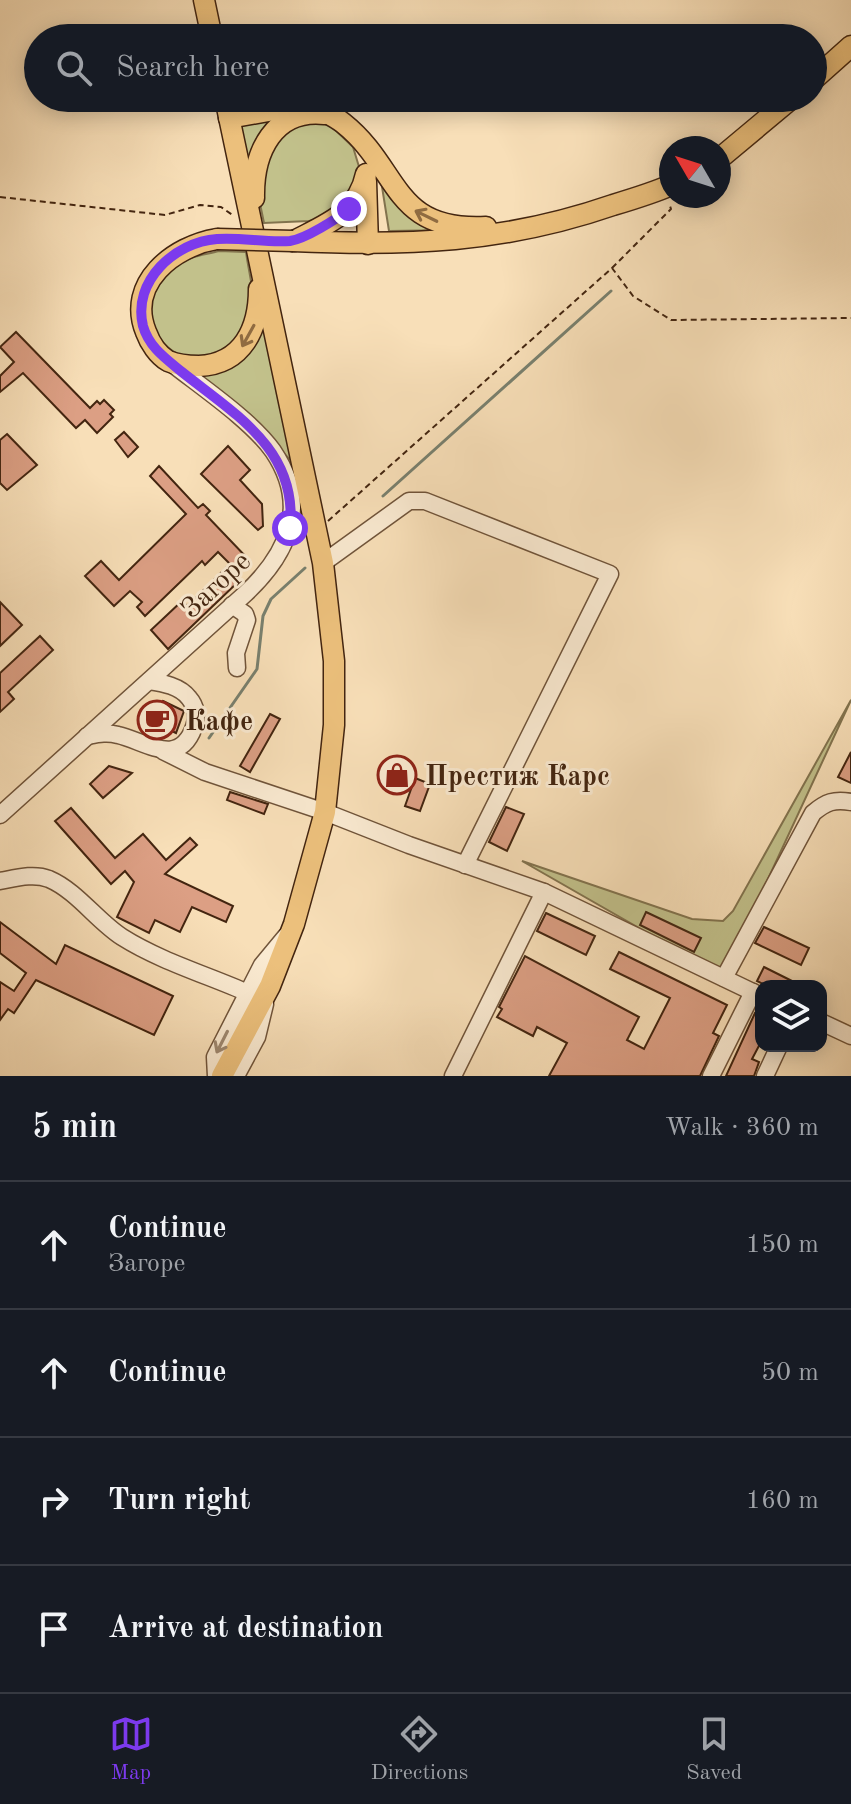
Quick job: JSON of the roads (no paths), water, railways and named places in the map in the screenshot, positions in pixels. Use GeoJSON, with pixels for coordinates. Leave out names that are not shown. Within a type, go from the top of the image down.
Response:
{"type":"FeatureCollection","features":[{"type":"Feature","properties":{"kind":"main road"},"geometry":{"type":"LineString","coordinates":[[205,3],[209,24]]}},
{"type":"Feature","properties":{"kind":"main road"},"geometry":{"type":"LineString","coordinates":[[205,3],[214,24]]}},
{"type":"Feature","properties":{"kind":"main road"},"geometry":{"type":"LineString","coordinates":[[827,67],[851,46]]}},
{"type":"Feature","properties":{"kind":"main road"},"geometry":{"type":"LineString","coordinates":[[219,1076],[270,986],[292,929],[325,812],[334,725],[334,661],[323,563],[228,112]]}},
{"type":"Feature","properties":{"kind":"main road"},"geometry":{"type":"LineString","coordinates":[[325,112],[342,122],[368,158],[415,211],[448,224],[482,227],[585,215]]}},
{"type":"Feature","properties":{"kind":"main road"},"geometry":{"type":"LineString","coordinates":[[731,149],[775,112]]}},
{"type":"Feature","properties":{"kind":"main road"},"geometry":{"type":"LineString","coordinates":[[254,231],[255,175],[259,155],[269,137],[299,114],[329,114]]}},
{"type":"Feature","properties":{"kind":"main road"},"geometry":{"type":"LineString","coordinates":[[293,241],[349,209],[363,188],[368,158]]}},
{"type":"Feature","properties":{"kind":"main road"},"geometry":{"type":"LineString","coordinates":[[368,158],[376,244]]}},
{"type":"Feature","properties":{"kind":"main road"},"geometry":{"type":"LineString","coordinates":[[260,261],[257,313],[244,346],[231,357],[214,364],[193,366],[168,361],[153,346],[144,326],[142,308],[146,287],[172,256],[191,246],[217,239],[376,244],[480,238],[585,215],[659,189]]}},
{"type":"Feature","properties":{"kind":"street","name":"Загоре"},"geometry":{"type":"LineString","coordinates":[[0,815],[269,570],[284,544],[291,513],[286,482],[273,452],[264,440],[168,361]]}},
{"type":"Feature","properties":{"kind":"street"},"geometry":{"type":"LineString","coordinates":[[323,563],[409,501],[415,500],[425,501],[610,574],[465,865]]}},
{"type":"Feature","properties":{"kind":"street"},"geometry":{"type":"LineString","coordinates":[[232,605],[245,614],[247,620],[236,653],[237,668]]}},
{"type":"Feature","properties":{"kind":"street"},"geometry":{"type":"LineString","coordinates":[[149,681],[181,690],[188,696],[196,712],[194,728],[186,741],[179,747],[163,751]]}},
{"type":"Feature","properties":{"kind":"street"},"geometry":{"type":"LineString","coordinates":[[87,736],[107,732],[123,735],[205,772],[544,892],[755,993]]}},
{"type":"Feature","properties":{"kind":"street"},"geometry":{"type":"LineString","coordinates":[[0,792],[19,798]]}},
{"type":"Feature","properties":{"kind":"street"},"geometry":{"type":"LineString","coordinates":[[724,978],[813,813],[825,802],[851,802]]}},
{"type":"Feature","properties":{"kind":"street"},"geometry":{"type":"LineString","coordinates":[[0,881],[27,876],[46,877],[136,946],[248,993]]}},
{"type":"Feature","properties":{"kind":"street"},"geometry":{"type":"LineString","coordinates":[[453,1076],[544,892]]}},
{"type":"Feature","properties":{"kind":"street"},"geometry":{"type":"LineString","coordinates":[[219,1076],[215,1057],[262,965],[292,929]]}},
{"type":"Feature","properties":{"kind":"street"},"geometry":{"type":"LineString","coordinates":[[236,1076],[257,1037],[270,986]]}},
{"type":"Feature","properties":{"kind":"street"},"geometry":{"type":"LineString","coordinates":[[711,1076],[755,998]]}},
{"type":"Feature","properties":{"kind":"street"},"geometry":{"type":"LineString","coordinates":[[827,1025],[851,1036]]}},
{"type":"Feature","properties":{"kind":"street"},"geometry":{"type":"LineString","coordinates":[[765,1076],[776,1052]]}},
{"type":"Feature","properties":{"kind":"waterway"},"geometry":{"type":"LineString","coordinates":[[383,496],[611,291]]}},
{"type":"Feature","properties":{"kind":"waterway"},"geometry":{"type":"LineString","coordinates":[[209,738],[257,669],[263,616],[271,599],[305,568]]}},
{"type":"Feature","properties":{"kind":"place","name":"Кафе"},"geometry":{"type":"Point","coordinates":[157,720]}},
{"type":"Feature","properties":{"kind":"place","name":"Престиж Карс"},"geometry":{"type":"Point","coordinates":[397,775]}}]}
